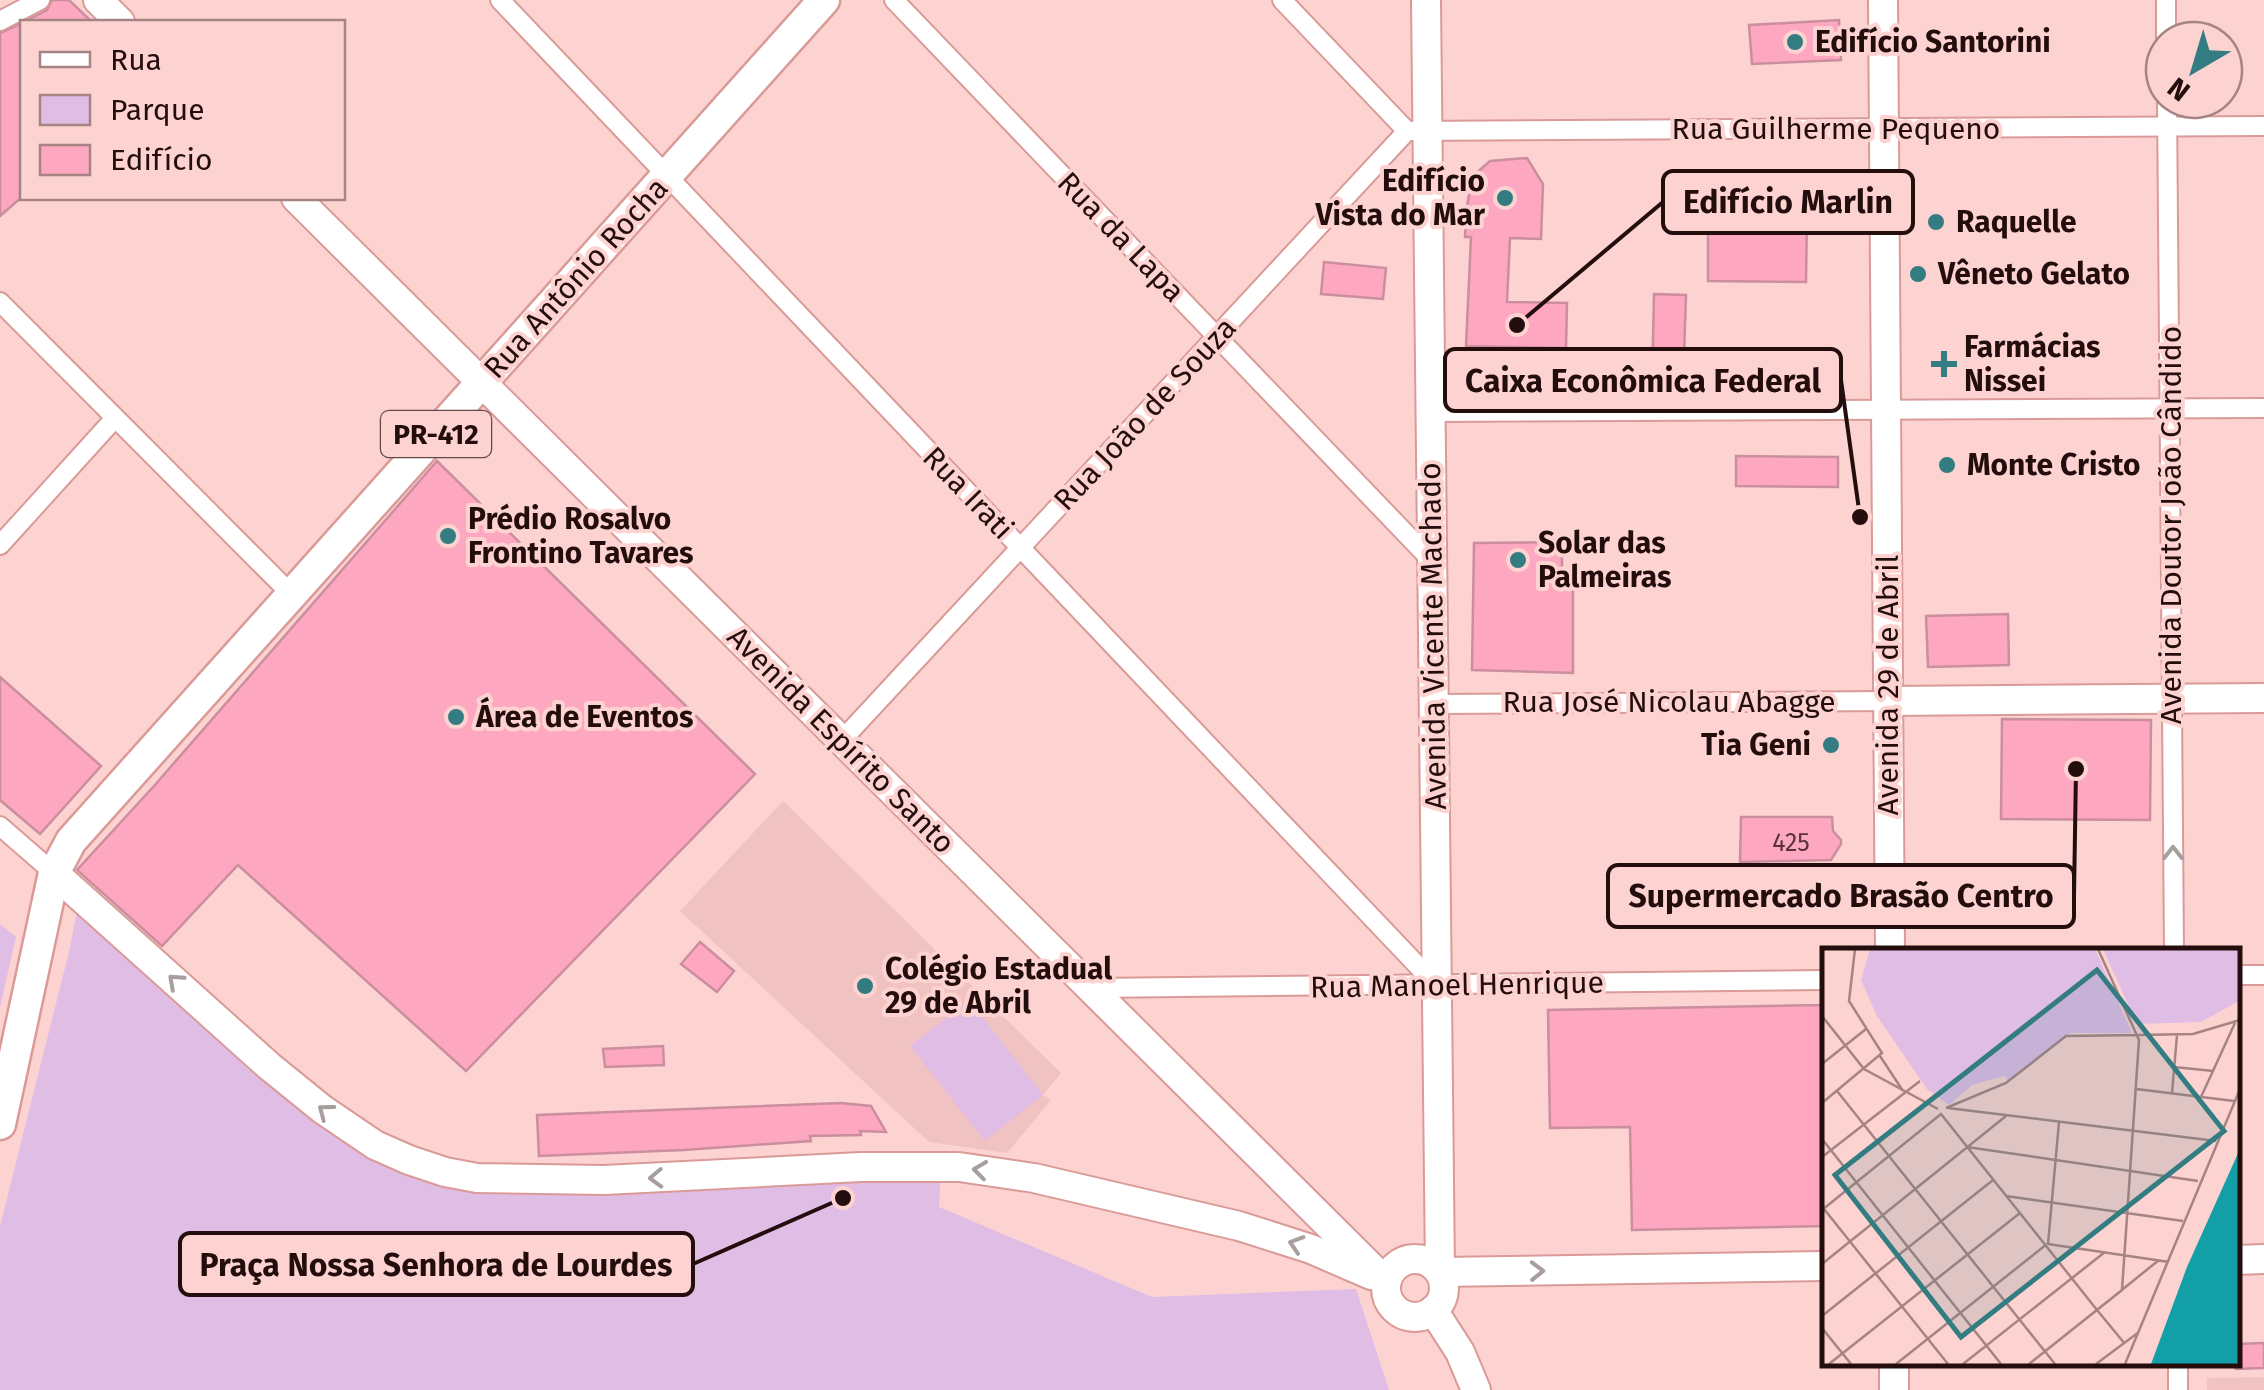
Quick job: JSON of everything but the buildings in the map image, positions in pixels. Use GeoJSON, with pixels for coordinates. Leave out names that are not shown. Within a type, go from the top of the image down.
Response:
{"type":"FeatureCollection","features":[{"type":"Feature","properties":{"kind":"main road"},"geometry":{"type":"LineString","coordinates":[[98,0],[118,20]]}},
{"type":"Feature","properties":{"kind":"main road","name":"Rua Antônio Rocha"},"geometry":{"type":"LineString","coordinates":[[54,873],[71,841],[824,0]]}},
{"type":"Feature","properties":{"kind":"main road","name":"Avenida Vicente Machado"},"geometry":{"type":"LineString","coordinates":[[1426,0],[1417,131],[1430,412],[1440,1272]]}},
{"type":"Feature","properties":{"kind":"main road","name":"Avenida 29 de Abril"},"geometry":{"type":"LineString","coordinates":[[1883,0],[1890,948]]}},
{"type":"Feature","properties":{"kind":"main road","name":"Avenida Espírito Santo"},"geometry":{"type":"LineString","coordinates":[[298,200],[1386,1282]]}},
{"type":"Feature","properties":{"kind":"main road","name":"Rua José Nicolau Abagge"},"geometry":{"type":"LineString","coordinates":[[1888,700],[2264,698]]}},
{"type":"Feature","properties":{"kind":"main road"},"geometry":{"type":"LineString","coordinates":[[54,873],[293,1086],[376,1145],[445,1172],[477,1178],[604,1180],[906,1166],[988,1170],[1239,1226],[1310,1248],[1386,1282]]}},
{"type":"Feature","properties":{"kind":"main road","name":"PR-412"},"geometry":{"type":"LineString","coordinates":[[0,1124],[54,873]]}},
{"type":"Feature","properties":{"kind":"main road"},"geometry":{"type":"LineString","coordinates":[[1414,1258],[1440,1272],[1444,1288],[1434,1310],[1417,1317],[1400,1313],[1388,1299],[1386,1282],[1396,1265],[1414,1258]]}},
{"type":"Feature","properties":{"kind":"main road"},"geometry":{"type":"LineString","coordinates":[[2239,1260],[2264,1259]]}},
{"type":"Feature","properties":{"kind":"main road"},"geometry":{"type":"LineString","coordinates":[[1440,1272],[1822,1266]]}},
{"type":"Feature","properties":{"kind":"main road"},"geometry":{"type":"LineString","coordinates":[[1434,1310],[1460,1352],[1476,1390]]}},
{"type":"Feature","properties":{"kind":"street"},"geometry":{"type":"LineString","coordinates":[[0,21],[40,0]]}},
{"type":"Feature","properties":{"kind":"street","name":"Rua Irati"},"geometry":{"type":"LineString","coordinates":[[500,0],[1436,985]]}},
{"type":"Feature","properties":{"kind":"street","name":"Rua da Lapa"},"geometry":{"type":"LineString","coordinates":[[894,0],[1432,561]]}},
{"type":"Feature","properties":{"kind":"street"},"geometry":{"type":"LineString","coordinates":[[1282,0],[1417,131]]}},
{"type":"Feature","properties":{"kind":"street","name":"Avenida Doutor João Cândido"},"geometry":{"type":"LineString","coordinates":[[2167,120],[2174,948]]}},
{"type":"Feature","properties":{"kind":"street","name":"Rua Guilherme Pequeno"},"geometry":{"type":"LineString","coordinates":[[1417,131],[2264,126]]}},
{"type":"Feature","properties":{"kind":"street","name":"Rua João de Souza"},"geometry":{"type":"LineString","coordinates":[[842,740],[1217,336],[1417,131]]}},
{"type":"Feature","properties":{"kind":"street"},"geometry":{"type":"LineString","coordinates":[[0,302],[292,595]]}},
{"type":"Feature","properties":{"kind":"street"},"geometry":{"type":"LineString","coordinates":[[1430,412],[2264,408]]}},
{"type":"Feature","properties":{"kind":"street"},"geometry":{"type":"LineString","coordinates":[[0,544],[115,418]]}},
{"type":"Feature","properties":{"kind":"street","name":"Rua José Nicolau Abagge"},"geometry":{"type":"LineString","coordinates":[[1433,704],[1888,700]]}},
{"type":"Feature","properties":{"kind":"street"},"geometry":{"type":"LineString","coordinates":[[0,826],[54,873]]}},
{"type":"Feature","properties":{"kind":"street","name":"Rua Manoel Henrique"},"geometry":{"type":"LineString","coordinates":[[1091,988],[1822,980]]}},
{"type":"Feature","properties":{"kind":"shaded area","name":"Colégio Estadual 29 de Abril"},"geometry":{"type":"Polygon","coordinates":[[[783,801],[1061,1073],[1043,1095],[1051,1100],[1007,1153],[929,1142],[680,911],[783,801]]]}},
{"type":"Feature","properties":{"kind":"shaded area"},"geometry":{"type":"Polygon","coordinates":[[[2264,1377],[2264,1390],[2207,1390],[2207,1378],[2264,1377]]]}},
{"type":"Feature","properties":{"kind":"green space"},"geometry":{"type":"Polygon","coordinates":[[[77,911],[405,1167],[941,1167],[939,1207],[1152,1297],[1356,1289],[1389,1390],[0,1390],[0,1226],[77,911]]]}},
{"type":"Feature","properties":{"kind":"green space"},"geometry":{"type":"Polygon","coordinates":[[[0,924],[16,937],[0,1007],[0,924]]]}},
{"type":"Feature","properties":{"kind":"green space"},"geometry":{"type":"Polygon","coordinates":[[[969,1000],[1043,1095],[985,1141],[910,1046],[969,1000]]]}},
{"type":"Feature","properties":{"kind":"place","name":"Edifício Santorini"},"geometry":{"type":"Point","coordinates":[1795,42]}},
{"type":"Feature","properties":{"kind":"place","name":"Edifício Vista do Mar"},"geometry":{"type":"Point","coordinates":[1505,198]}},
{"type":"Feature","properties":{"kind":"place","name":"Raquelle"},"geometry":{"type":"Point","coordinates":[1936,222]}},
{"type":"Feature","properties":{"kind":"place","name":"Vêneto Gelato"},"geometry":{"type":"Point","coordinates":[1918,274]}},
{"type":"Feature","properties":{"kind":"place","name":"Edifício Marlin"},"geometry":{"type":"Point","coordinates":[1517,325]}},
{"type":"Feature","properties":{"kind":"place","name":"Farmácias Nissei"},"geometry":{"type":"Point","coordinates":[1944,364]}},
{"type":"Feature","properties":{"kind":"place","name":"Monte Cristo"},"geometry":{"type":"Point","coordinates":[1947,465]}},
{"type":"Feature","properties":{"kind":"place","name":"Caixa Econômica Federal"},"geometry":{"type":"Point","coordinates":[1860,517]}},
{"type":"Feature","properties":{"kind":"place","name":"Prédio Rosalvo Frontino Tavares"},"geometry":{"type":"Point","coordinates":[448,536]}},
{"type":"Feature","properties":{"kind":"place","name":"Solar das Palmeiras"},"geometry":{"type":"Point","coordinates":[1518,560]}},
{"type":"Feature","properties":{"kind":"place","name":"Área de Eventos"},"geometry":{"type":"Point","coordinates":[456,717]}},
{"type":"Feature","properties":{"kind":"place","name":"Tia Geni"},"geometry":{"type":"Point","coordinates":[1831,745]}},
{"type":"Feature","properties":{"kind":"place","name":"Supermercado Brasão Centro"},"geometry":{"type":"Point","coordinates":[2076,769]}},
{"type":"Feature","properties":{"kind":"place","name":"Colégio Estadual 29 de Abril"},"geometry":{"type":"Point","coordinates":[865,986]}},
{"type":"Feature","properties":{"kind":"place","name":"Praça Nossa Senhora de Lourdes"},"geometry":{"type":"Point","coordinates":[843,1198]}}]}
